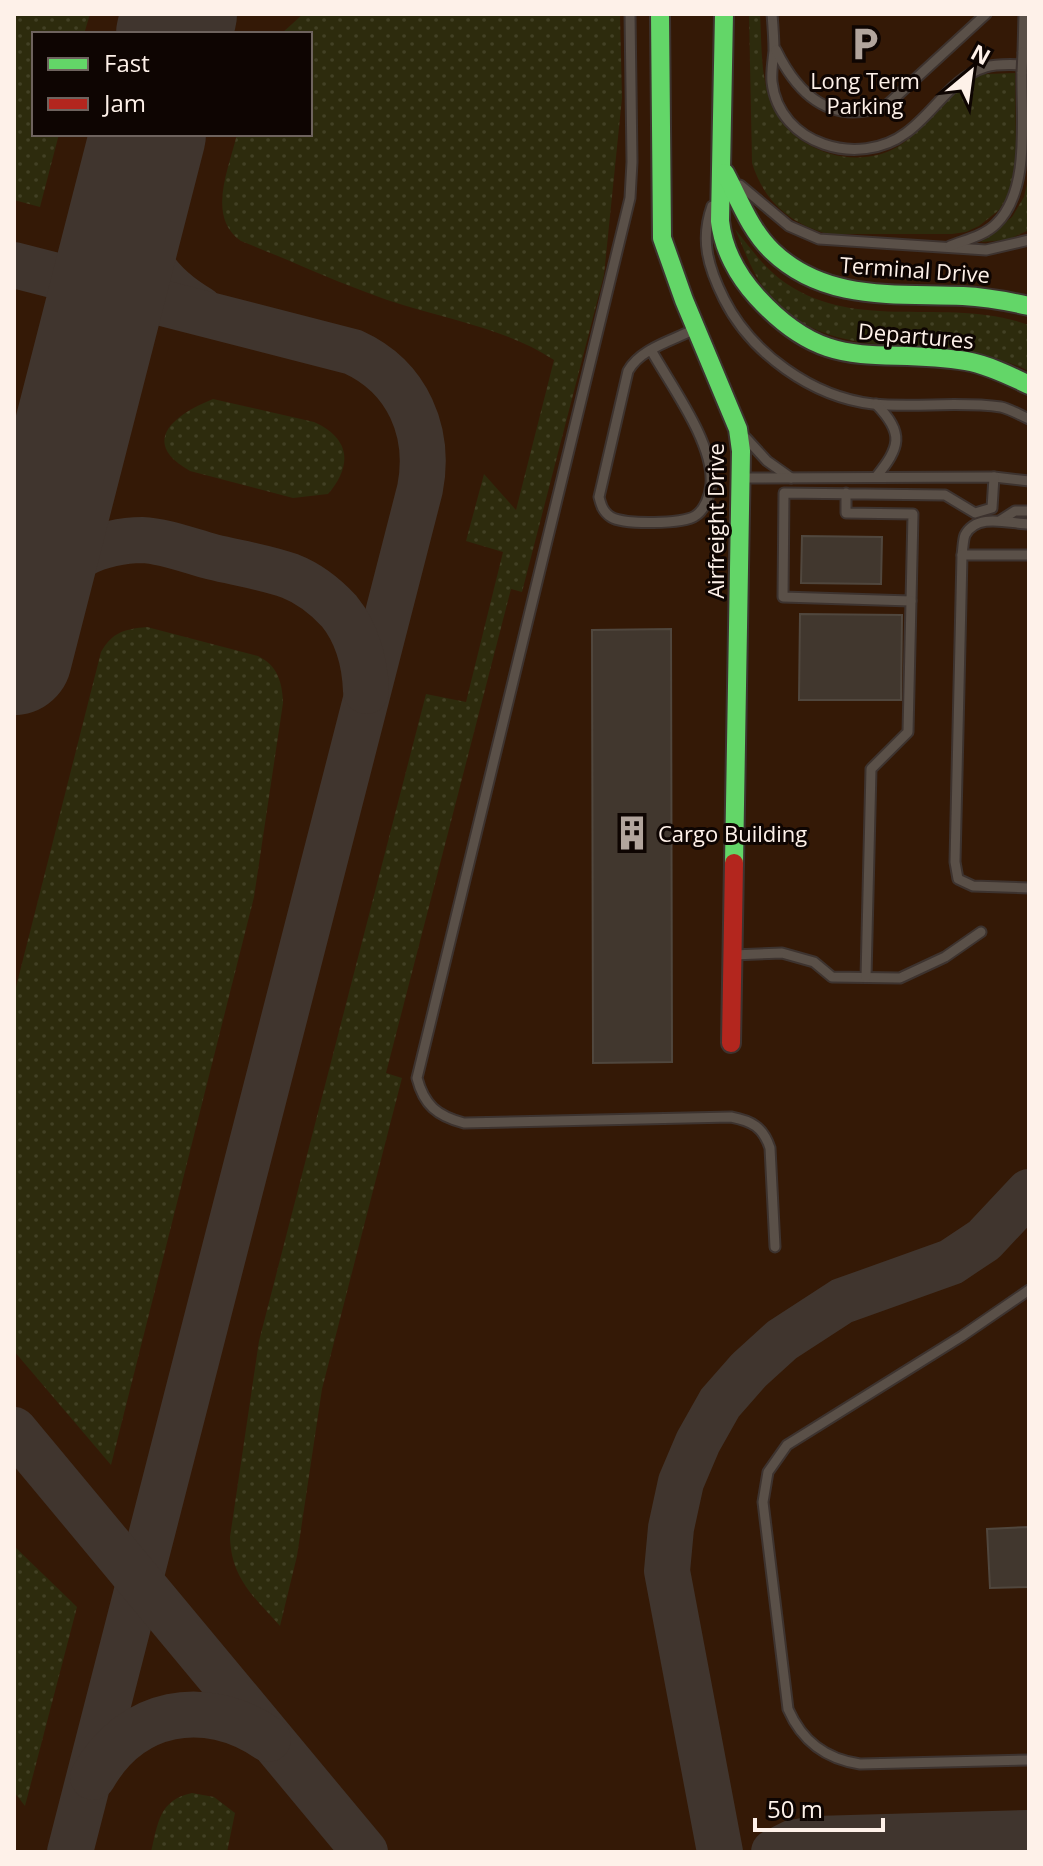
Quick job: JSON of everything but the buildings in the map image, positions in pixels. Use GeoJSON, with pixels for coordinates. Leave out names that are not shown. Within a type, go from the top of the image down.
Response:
{"type":"FeatureCollection","features":[{"type":"Feature","properties":{"kind":"street","name":"Airfreight Drive"},"geometry":{"type":"LineString","coordinates":[[660,14],[662,238],[738,429],[741,478],[731,1043]]}},
{"type":"Feature","properties":{"kind":"street","name":"Terminal Drive"},"geometry":{"type":"LineString","coordinates":[[724,14],[723,171],[752,225],[771,250],[797,272],[823,286],[853,294],[975,296],[1029,306]]}},
{"type":"Feature","properties":{"kind":"street","name":"Departures"},"geometry":{"type":"LineString","coordinates":[[723,171],[720,226],[734,263],[750,290],[770,312],[793,330],[826,347],[847,353],[969,362],[997,370],[1029,385]]}},
{"type":"Feature","properties":{"kind":"lane"},"geometry":{"type":"LineString","coordinates":[[630,14],[630,198],[417,1078],[421,1094],[429,1107],[444,1118],[464,1123],[731,1117],[756,1125],[765,1134],[770,1148],[775,1247]]}},
{"type":"Feature","properties":{"kind":"lane"},"geometry":{"type":"LineString","coordinates":[[772,14],[772,81],[778,103],[796,128],[820,144],[845,151],[878,147],[906,134],[966,76],[988,66],[1026,68]]}},
{"type":"Feature","properties":{"kind":"lane"},"geometry":{"type":"LineString","coordinates":[[774,47],[788,74],[812,100],[840,111],[867,113],[887,105],[986,14]]}},
{"type":"Feature","properties":{"kind":"lane"},"geometry":{"type":"LineString","coordinates":[[947,247],[979,235],[995,225],[1016,192],[1020,174],[1026,68],[1023,52],[1024,14]]}},
{"type":"Feature","properties":{"kind":"lane"},"geometry":{"type":"LineString","coordinates":[[1029,240],[986,250],[819,239],[789,226],[723,171],[705,227],[708,255],[730,310],[765,352],[799,377],[829,392],[876,404],[1004,407],[1029,419]]}},
{"type":"Feature","properties":{"kind":"lane"},"geometry":{"type":"LineString","coordinates":[[651,350],[704,445],[706,454],[711,483],[708,499],[697,516],[686,521],[628,522],[615,519],[601,507],[599,497],[628,371],[638,357],[651,350],[696,329]]}},
{"type":"Feature","properties":{"kind":"lane"},"geometry":{"type":"LineString","coordinates":[[876,404],[895,427],[897,439],[890,459],[876,477]]}},
{"type":"Feature","properties":{"kind":"lane"},"geometry":{"type":"LineString","coordinates":[[738,429],[767,461],[791,478]]}},
{"type":"Feature","properties":{"kind":"lane"},"geometry":{"type":"LineString","coordinates":[[911,601],[783,597],[784,493],[945,495],[975,513],[992,508],[994,477]]}},
{"type":"Feature","properties":{"kind":"lane"},"geometry":{"type":"LineString","coordinates":[[741,478],[994,477],[1029,481]]}},
{"type":"Feature","properties":{"kind":"lane"},"geometry":{"type":"LineString","coordinates":[[846,493],[846,513],[913,514],[908,732],[871,769],[866,977]]}},
{"type":"Feature","properties":{"kind":"lane"},"geometry":{"type":"LineString","coordinates":[[1029,511],[1015,511],[1001,520],[974,526],[965,535],[955,862],[958,879],[973,886],[1029,888]]}},
{"type":"Feature","properties":{"kind":"lane"},"geometry":{"type":"LineString","coordinates":[[1001,520],[1029,524]]}},
{"type":"Feature","properties":{"kind":"lane"},"geometry":{"type":"LineString","coordinates":[[962,555],[1029,555]]}},
{"type":"Feature","properties":{"kind":"lane"},"geometry":{"type":"LineString","coordinates":[[733,955],[782,953],[814,962],[832,977],[900,978],[945,957],[981,932]]}},
{"type":"Feature","properties":{"kind":"lane"},"geometry":{"type":"LineString","coordinates":[[1029,1290],[962,1336],[787,1445],[768,1472],[763,1502],[788,1709],[794,1724],[807,1740],[839,1761],[860,1764],[1029,1760]]}},
{"type":"Feature","properties":{"kind":"shaded area"},"geometry":{"type":"Polygon","coordinates":[[[14,14],[1029,14],[1029,1852],[14,1852],[14,14]]]}},
{"type":"Feature","properties":{"kind":"shaded area"},"geometry":{"type":"Polygon","coordinates":[[[14,14],[90,14],[85,32],[32,32],[32,136],[58,136],[40,207],[14,200],[14,14]]]}},
{"type":"Feature","properties":{"kind":"shaded area"},"geometry":{"type":"Polygon","coordinates":[[[303,14],[620,14],[622,98],[604,275],[522,592],[511,589],[386,1073],[402,1078],[322,1389],[297,1556],[280,1626],[239,1576],[231,1551],[230,1537],[259,1341],[426,694],[466,702],[503,552],[466,541],[484,474],[516,510],[554,360],[500,334],[342,283],[241,241],[230,231],[222,206],[236,136],[312,136],[312,32],[283,32],[303,14]]]}},
{"type":"Feature","properties":{"kind":"shaded area"},"geometry":{"type":"Polygon","coordinates":[[[749,14],[760,14],[765,83],[781,121],[809,145],[844,157],[880,154],[897,147],[972,79],[985,72],[1015,73],[1014,180],[999,210],[979,226],[952,234],[828,234],[790,217],[763,189],[752,163],[749,14]]]}},
{"type":"Feature","properties":{"kind":"shaded area"},"geometry":{"type":"Polygon","coordinates":[[[1029,175],[1029,230],[1007,240],[981,242],[1012,217],[1024,197],[1029,175]]]}},
{"type":"Feature","properties":{"kind":"shaded area"},"geometry":{"type":"Polygon","coordinates":[[[735,229],[780,279],[808,296],[838,306],[965,313],[1029,325],[1029,371],[998,359],[965,353],[865,343],[833,336],[804,324],[777,304],[763,287],[735,229]]]}},
{"type":"Feature","properties":{"kind":"shaded area"},"geometry":{"type":"Polygon","coordinates":[[[213,399],[314,422],[326,428],[341,444],[344,453],[341,473],[328,494],[293,498],[190,471],[174,460],[166,450],[164,439],[168,430],[186,412],[213,399]]]}},
{"type":"Feature","properties":{"kind":"shaded area"},"geometry":{"type":"Polygon","coordinates":[[[147,627],[258,656],[278,675],[283,703],[254,897],[111,1465],[14,1351],[14,995],[101,652],[120,633],[147,627]]]}},
{"type":"Feature","properties":{"kind":"shaded area"},"geometry":{"type":"Polygon","coordinates":[[[14,1546],[77,1607],[25,1806],[14,1792],[14,1546]]]}},
{"type":"Feature","properties":{"kind":"shaded area"},"geometry":{"type":"Polygon","coordinates":[[[192,1793],[214,1797],[235,1813],[227,1852],[151,1852],[158,1822],[166,1807],[181,1796],[192,1793]]]}},
{"type":"Feature","properties":{"kind":"taxiway"},"geometry":{"type":"LineString","coordinates":[[181,32],[192,14]]}},
{"type":"Feature","properties":{"kind":"taxiway"},"geometry":{"type":"LineString","coordinates":[[135,185],[137,225],[147,258],[168,285],[200,309]]}},
{"type":"Feature","properties":{"kind":"taxiway"},"geometry":{"type":"LineString","coordinates":[[14,265],[353,352],[372,363],[401,391],[418,427],[423,468],[70,1852]]}},
{"type":"Feature","properties":{"kind":"taxiway"},"geometry":{"type":"LineString","coordinates":[[14,663],[29,615],[54,575],[96,548],[142,540],[271,570],[310,586],[339,611],[351,629],[362,659],[366,691]]}},
{"type":"Feature","properties":{"kind":"taxiway"},"geometry":{"type":"LineString","coordinates":[[720,1852],[667,1571],[671,1528],[681,1482],[698,1442],[720,1403],[749,1370],[782,1340],[842,1301],[951,1262],[984,1240],[1029,1192]]}},
{"type":"Feature","properties":{"kind":"taxiway"},"geometry":{"type":"LineString","coordinates":[[14,1430],[365,1852]]}},
{"type":"Feature","properties":{"kind":"taxiway"},"geometry":{"type":"LineString","coordinates":[[93,1777],[109,1754],[128,1737],[148,1724],[171,1717],[195,1714],[219,1717],[268,1739]]}},
{"type":"Feature","properties":{"kind":"taxiway"},"geometry":{"type":"LineString","coordinates":[[774,1852],[792,1843],[815,1839],[1029,1833]]}},
{"type":"Feature","properties":{"kind":"runway"},"geometry":{"type":"LineString","coordinates":[[174,32],[179,14]]}},
{"type":"Feature","properties":{"kind":"runway"},"geometry":{"type":"LineString","coordinates":[[14,657],[147,136]]}},
{"type":"Feature","properties":{"kind":"traffic: fast"},"geometry":{"type":"LineString","coordinates":[[660,14],[662,238],[684,300],[738,429],[741,451],[734,863]]}},
{"type":"Feature","properties":{"kind":"traffic: fast"},"geometry":{"type":"LineString","coordinates":[[724,14],[720,221],[728,252],[750,289],[783,322],[808,339],[831,348],[855,353],[966,361],[1029,385]]}},
{"type":"Feature","properties":{"kind":"traffic: fast"},"geometry":{"type":"LineString","coordinates":[[725,173],[764,243],[793,267],[815,279],[862,292],[971,297],[1029,306]]}},
{"type":"Feature","properties":{"kind":"traffic: jam"},"geometry":{"type":"LineString","coordinates":[[731,1043],[734,863]]}},
{"type":"Feature","properties":{"kind":"place","name":"Long Term Parking"},"geometry":{"type":"Point","coordinates":[865,44]}},
{"type":"Feature","properties":{"kind":"place","name":"Cargo Building"},"geometry":{"type":"Point","coordinates":[632,833]}}]}
